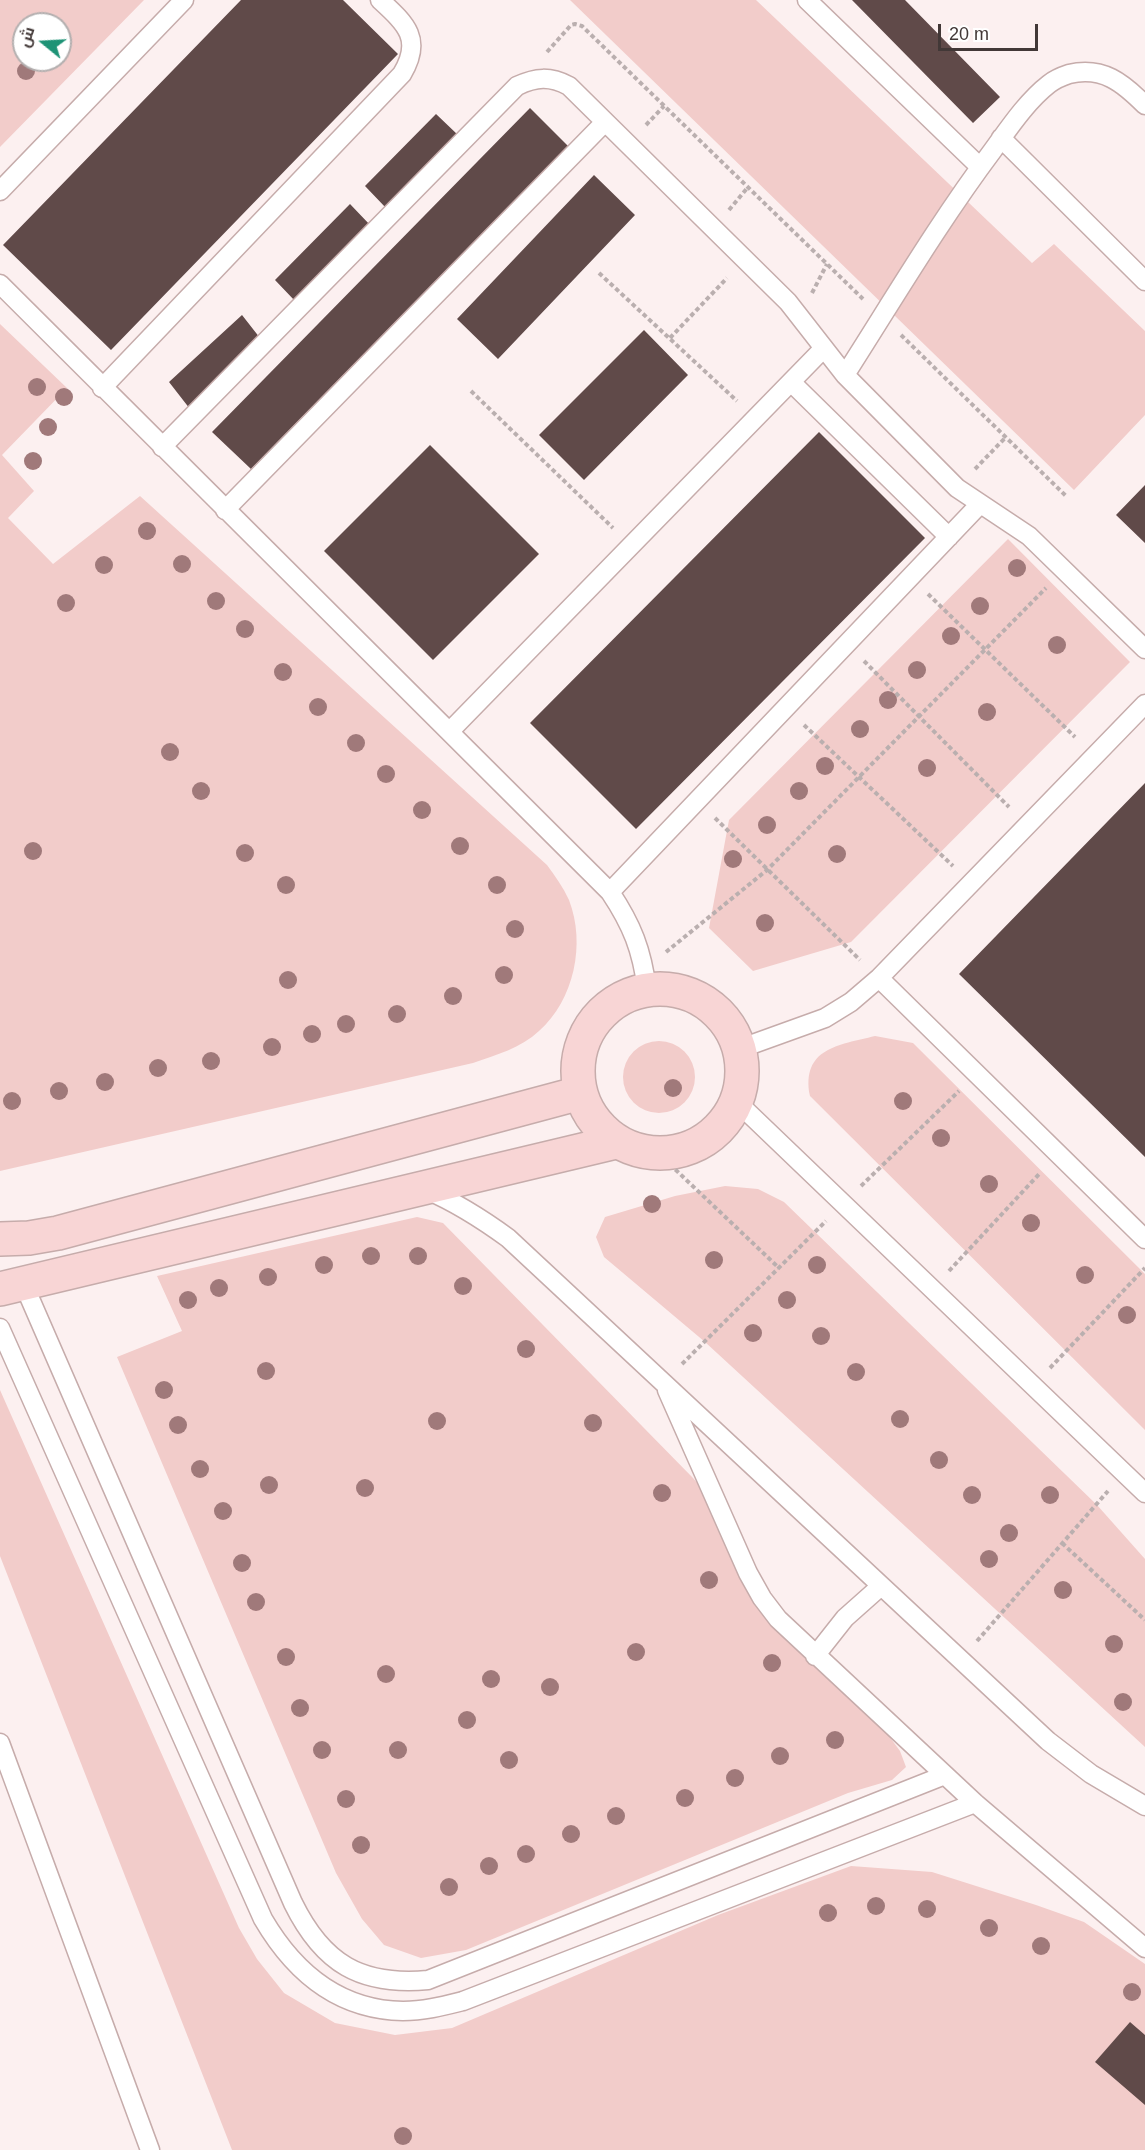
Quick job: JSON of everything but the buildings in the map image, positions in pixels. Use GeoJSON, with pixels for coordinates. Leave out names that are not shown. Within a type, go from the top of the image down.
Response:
{"type":"FeatureCollection","features":[{"type":"Feature","properties":{"kind":"street"},"geometry":{"type":"LineString","coordinates":[[646,980],[705,1001],[720,1014],[739,1049],[742,1067],[741,1084],[736,1101],[724,1123],[705,1140],[684,1150],[659,1154],[637,1151],[616,1142],[600,1128],[588,1112],[580,1093],[577,1070],[581,1047],[590,1026],[605,1009],[646,980]]}},
{"type":"Feature","properties":{"kind":"street"},"geometry":{"type":"LineString","coordinates":[[0,1239],[29,1238],[58,1233],[580,1093]]}},
{"type":"Feature","properties":{"kind":"street"},"geometry":{"type":"LineString","coordinates":[[12,1287],[616,1142]]}},
{"type":"Feature","properties":{"kind":"lane"},"geometry":{"type":"LineString","coordinates":[[0,191],[184,0]]}},
{"type":"Feature","properties":{"kind":"lane"},"geometry":{"type":"LineString","coordinates":[[102,388],[402,74],[410,61],[412,46],[409,31],[380,0]]}},
{"type":"Feature","properties":{"kind":"lane"},"geometry":{"type":"LineString","coordinates":[[807,0],[980,167]]}},
{"type":"Feature","properties":{"kind":"lane"},"geometry":{"type":"LineString","coordinates":[[845,375],[980,167],[1035,97],[1050,83],[1068,74],[1088,72],[1107,75],[1125,85],[1145,105]]}},
{"type":"Feature","properties":{"kind":"lane"},"geometry":{"type":"LineString","coordinates":[[162,447],[517,86],[530,80],[543,78],[557,80],[569,86],[745,259],[800,316],[845,375],[957,489],[1029,536],[1145,649]]}},
{"type":"Feature","properties":{"kind":"lane"},"geometry":{"type":"LineString","coordinates":[[225,510],[605,122]]}},
{"type":"Feature","properties":{"kind":"lane"},"geometry":{"type":"LineString","coordinates":[[1001,138],[1145,280]]}},
{"type":"Feature","properties":{"kind":"lane"},"geometry":{"type":"LineString","coordinates":[[0,284],[610,892],[626,916],[638,942],[646,980]]}},
{"type":"Feature","properties":{"kind":"lane"},"geometry":{"type":"LineString","coordinates":[[450,731],[823,349]]}},
{"type":"Feature","properties":{"kind":"lane"},"geometry":{"type":"LineString","coordinates":[[791,382],[949,537]]}},
{"type":"Feature","properties":{"kind":"lane"},"geometry":{"type":"LineString","coordinates":[[610,892],[980,504]]}},
{"type":"Feature","properties":{"kind":"lane"},"geometry":{"type":"LineString","coordinates":[[739,1049],[825,1018],[851,1002],[879,978],[1145,704]]}},
{"type":"Feature","properties":{"kind":"lane"},"geometry":{"type":"LineString","coordinates":[[879,978],[1145,1239]]}},
{"type":"Feature","properties":{"kind":"lane"},"geometry":{"type":"LineString","coordinates":[[736,1101],[1145,1493]]}},
{"type":"Feature","properties":{"kind":"lane"},"geometry":{"type":"LineString","coordinates":[[423,1188],[453,1201],[508,1238],[1048,1741],[1091,1774],[1143,1802]]}},
{"type":"Feature","properties":{"kind":"lane"},"geometry":{"type":"LineString","coordinates":[[12,1287],[292,1903],[304,1926],[319,1946],[339,1962],[361,1974],[383,1980],[405,1982],[428,1980],[945,1775]]}},
{"type":"Feature","properties":{"kind":"lane"},"geometry":{"type":"LineString","coordinates":[[0,1328],[263,1920],[277,1944],[297,1967],[319,1984],[344,1998],[373,2007],[403,2011],[433,2008],[462,2001],[975,1803]]}},
{"type":"Feature","properties":{"kind":"lane"},"geometry":{"type":"LineString","coordinates":[[663,1383],[748,1573],[762,1598],[778,1619],[975,1803],[1145,1948]]}},
{"type":"Feature","properties":{"kind":"lane"},"geometry":{"type":"LineString","coordinates":[[815,1656],[845,1618],[881,1586]]}},
{"type":"Feature","properties":{"kind":"lane"},"geometry":{"type":"LineString","coordinates":[[0,1743],[150,2150]]}},
{"type":"Feature","properties":{"kind":"lane"},"geometry":{"type":"LineString","coordinates":[[344,1998],[361,1974]]}},
{"type":"Feature","properties":{"kind":"path"},"geometry":{"type":"LineString","coordinates":[[517,86],[568,28],[575,24],[582,26],[1066,496]]}},
{"type":"Feature","properties":{"kind":"path"},"geometry":{"type":"LineString","coordinates":[[670,338],[745,259]]}},
{"type":"Feature","properties":{"kind":"path"},"geometry":{"type":"LineString","coordinates":[[599,273],[755,418]]}},
{"type":"Feature","properties":{"kind":"path"},"geometry":{"type":"LineString","coordinates":[[471,391],[631,546]]}},
{"type":"Feature","properties":{"kind":"path"},"geometry":{"type":"LineString","coordinates":[[957,489],[1006,437]]}},
{"type":"Feature","properties":{"kind":"path"},"geometry":{"type":"LineString","coordinates":[[646,980],[767,870],[986,651],[1064,569]]}},
{"type":"Feature","properties":{"kind":"path"},"geometry":{"type":"LineString","coordinates":[[910,577],[1094,756]]}},
{"type":"Feature","properties":{"kind":"path"},"geometry":{"type":"LineString","coordinates":[[847,644],[1028,825]]}},
{"type":"Feature","properties":{"kind":"path"},"geometry":{"type":"LineString","coordinates":[[786,708],[970,883]]}},
{"type":"Feature","properties":{"kind":"path"},"geometry":{"type":"LineString","coordinates":[[698,800],[879,978]]}},
{"type":"Feature","properties":{"kind":"path"},"geometry":{"type":"LineString","coordinates":[[663,1383],[976,1073]]}},
{"type":"Feature","properties":{"kind":"path"},"geometry":{"type":"LineString","coordinates":[[659,1154],[779,1268]]}},
{"type":"Feature","properties":{"kind":"path"},"geometry":{"type":"LineString","coordinates":[[932,1289],[1058,1154]]}},
{"type":"Feature","properties":{"kind":"path"},"geometry":{"type":"LineString","coordinates":[[1033,1386],[1145,1268]]}},
{"type":"Feature","properties":{"kind":"path"},"geometry":{"type":"LineString","coordinates":[[960,1660],[1124,1472]]}},
{"type":"Feature","properties":{"kind":"path"},"geometry":{"type":"LineString","coordinates":[[1062,1543],[1145,1620]]}},
{"type":"Feature","properties":{"kind":"shaded area"},"geometry":{"type":"Polygon","coordinates":[[[0,0],[144,0],[0,147],[0,0]]]}},
{"type":"Feature","properties":{"kind":"shaded area"},"geometry":{"type":"Polygon","coordinates":[[[570,0],[756,0],[1032,263],[1054,244],[1145,331],[1145,415],[1074,490],[570,0]]]}},
{"type":"Feature","properties":{"kind":"shaded area"},"geometry":{"type":"Polygon","coordinates":[[[0,324],[67,388],[2,455],[34,491],[8,518],[53,564],[140,496],[547,865],[569,900],[574,917],[576,953],[574,970],[561,1004],[532,1037],[508,1050],[473,1063],[0,1171],[0,324]]]}},
{"type":"Feature","properties":{"kind":"shaded area"},"geometry":{"type":"Polygon","coordinates":[[[1008,539],[1130,662],[851,942],[753,971],[709,928],[729,820],[1008,539]]]}},
{"type":"Feature","properties":{"kind":"shaded area"},"geometry":{"type":"Polygon","coordinates":[[[875,1036],[913,1043],[1145,1274],[1145,1430],[810,1096],[811,1068],[817,1058],[836,1046],[875,1036]]]}},
{"type":"Feature","properties":{"kind":"shaded area"},"geometry":{"type":"Polygon","coordinates":[[[666,1041],[685,1051],[693,1063],[695,1077],[693,1091],[685,1103],[673,1111],[652,1113],[633,1103],[625,1091],[623,1070],[633,1051],[645,1043],[666,1041]]]}},
{"type":"Feature","properties":{"kind":"shaded area"},"geometry":{"type":"Polygon","coordinates":[[[725,1186],[758,1189],[784,1202],[1097,1505],[1145,1559],[1145,1747],[705,1342],[604,1257],[596,1237],[605,1217],[675,1196],[725,1186]]]}},
{"type":"Feature","properties":{"kind":"shaded area"},"geometry":{"type":"Polygon","coordinates":[[[417,1217],[443,1223],[693,1478],[708,1495],[792,1640],[886,1732],[900,1751],[906,1767],[892,1780],[848,1793],[466,1950],[421,1958],[384,1945],[362,1919],[336,1873],[117,1357],[182,1331],[157,1276],[417,1217]]]}},
{"type":"Feature","properties":{"kind":"shaded area"},"geometry":{"type":"Polygon","coordinates":[[[0,1390],[239,1928],[257,1959],[284,1993],[335,2023],[395,2035],[452,2028],[718,1915],[851,1866],[932,1872],[1084,1922],[1145,1964],[1145,2150],[232,2150],[0,1556],[0,1390]]]}}]}
